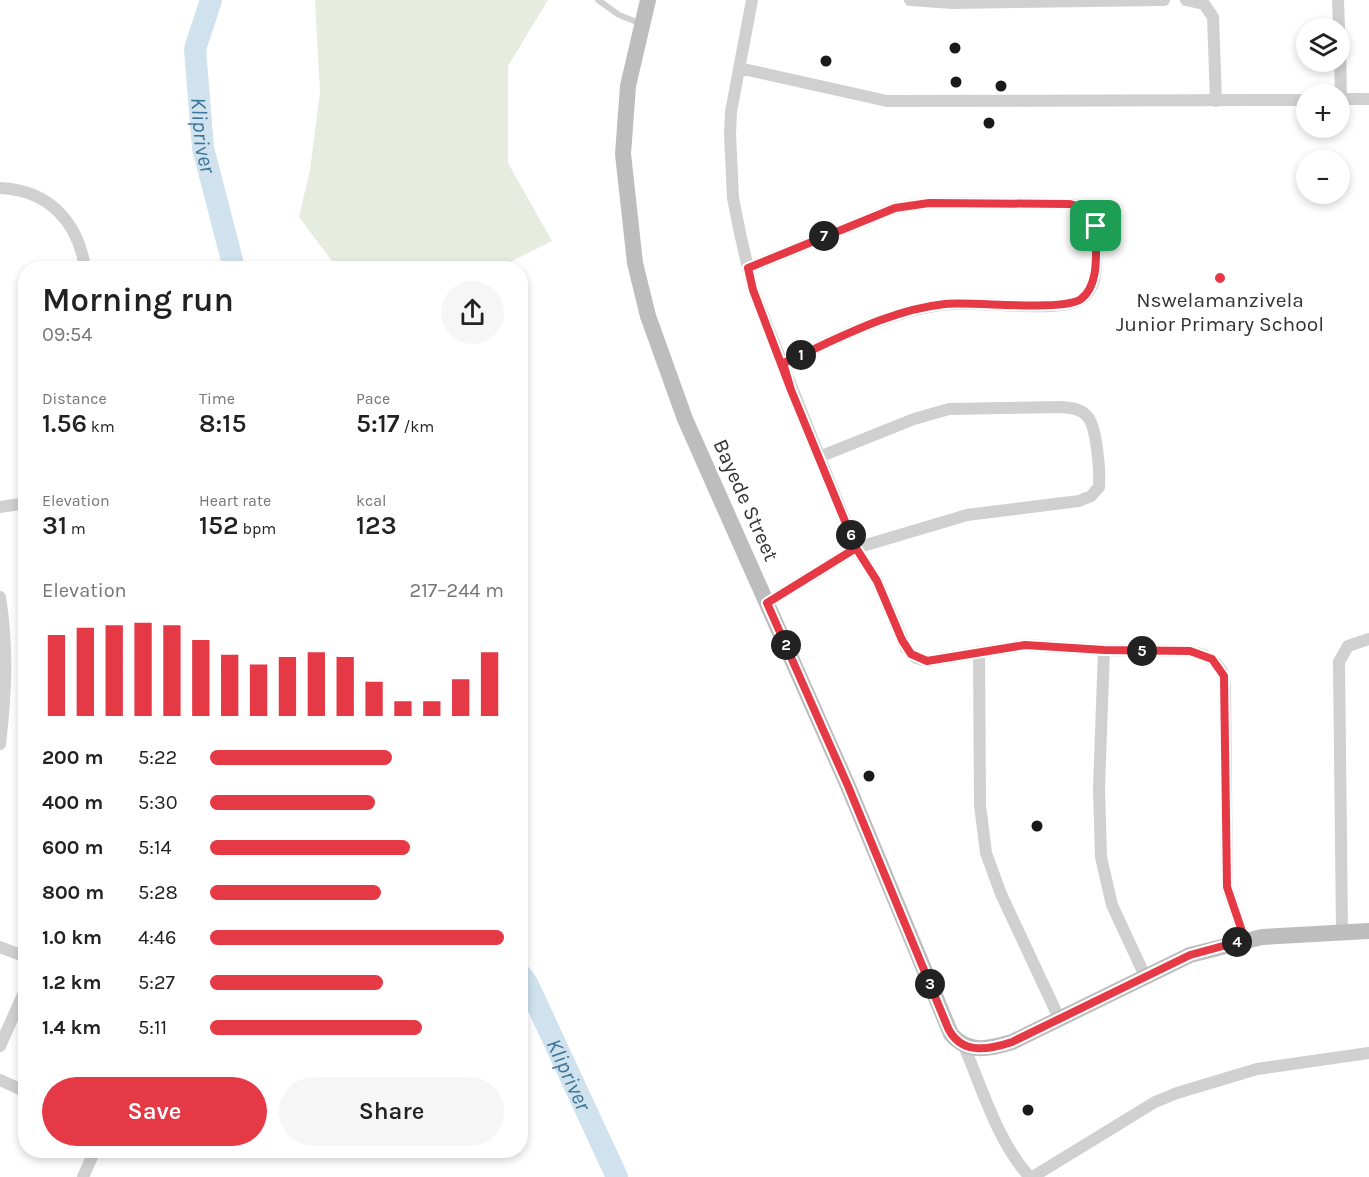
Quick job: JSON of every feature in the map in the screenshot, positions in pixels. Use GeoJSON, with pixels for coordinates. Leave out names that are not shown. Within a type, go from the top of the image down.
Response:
{"type":"FeatureCollection","features":[{"type":"Feature","properties":{"kind":"street","name":"Bayede Street"},"geometry":{"type":"LineString","coordinates":[[648,0],[628,86],[623,154],[625,194],[640,284],[648,316],[685,419],[853,797],[948,1028],[964,1046]]}},
{"type":"Feature","properties":{"kind":"street"},"geometry":{"type":"LineString","coordinates":[[752,0],[731,112],[729,158],[733,198],[753,290],[856,548],[877,581],[902,640],[911,654],[927,661],[1025,645],[1104,650],[1195,651],[1212,659],[1222,671],[1225,684],[1227,887],[1245,940]]}},
{"type":"Feature","properties":{"kind":"street"},"geometry":{"type":"LineString","coordinates":[[910,0],[952,3],[1164,0]]}},
{"type":"Feature","properties":{"kind":"street"},"geometry":{"type":"LineString","coordinates":[[1186,0],[1204,4],[1213,17],[1216,101]]}},
{"type":"Feature","properties":{"kind":"street"},"geometry":{"type":"LineString","coordinates":[[1338,0],[1339,18]]}},
{"type":"Feature","properties":{"kind":"street"},"geometry":{"type":"LineString","coordinates":[[739,68],[886,101],[1296,100]]}},
{"type":"Feature","properties":{"kind":"street"},"geometry":{"type":"LineString","coordinates":[[1350,99],[1369,99]]}},
{"type":"Feature","properties":{"kind":"street"},"geometry":{"type":"LineString","coordinates":[[0,188],[31,193],[57,209],[72,227],[78,239],[83,261]]}},
{"type":"Feature","properties":{"kind":"street"},"geometry":{"type":"LineString","coordinates":[[748,268],[878,213],[912,205],[1070,204],[1084,208],[1094,220],[1094,282],[1089,292],[1079,300],[1063,305],[968,303],[922,308],[892,316],[783,363]]}},
{"type":"Feature","properties":{"kind":"street"},"geometry":{"type":"LineString","coordinates":[[770,608],[856,548],[967,515],[1057,505],[1091,496],[1099,487],[1093,426],[1088,416],[1078,409],[1060,407],[949,410],[914,419],[819,458]]}},
{"type":"Feature","properties":{"kind":"street"},"geometry":{"type":"LineString","coordinates":[[0,507],[18,504]]}},
{"type":"Feature","properties":{"kind":"street"},"geometry":{"type":"LineString","coordinates":[[0,597],[6,635],[7,670],[0,744]]}},
{"type":"Feature","properties":{"kind":"street"},"geometry":{"type":"LineString","coordinates":[[1342,931],[1339,662],[1348,646],[1369,639]]}},
{"type":"Feature","properties":{"kind":"street"},"geometry":{"type":"LineString","coordinates":[[1104,650],[1099,788],[1101,857],[1112,905],[1145,976]]}},
{"type":"Feature","properties":{"kind":"street"},"geometry":{"type":"LineString","coordinates":[[979,652],[980,805],[986,853],[1001,894],[1059,1018]]}},
{"type":"Feature","properties":{"kind":"street"},"geometry":{"type":"LineString","coordinates":[[964,1046],[977,1049],[994,1048],[1190,955],[1245,940],[1342,931],[1369,931]]}},
{"type":"Feature","properties":{"kind":"street"},"geometry":{"type":"LineString","coordinates":[[0,947],[18,954]]}},
{"type":"Feature","properties":{"kind":"street"},"geometry":{"type":"LineString","coordinates":[[0,1046],[18,1006]]}},
{"type":"Feature","properties":{"kind":"street"},"geometry":{"type":"LineString","coordinates":[[964,1046],[995,1120],[1019,1163],[1028,1175],[1034,1176],[1155,1102],[1177,1093],[1257,1069],[1369,1053]]}},
{"type":"Feature","properties":{"kind":"street"},"geometry":{"type":"LineString","coordinates":[[0,1080],[18,1088]]}},
{"type":"Feature","properties":{"kind":"street"},"geometry":{"type":"LineString","coordinates":[[83,1177],[91,1158]]}},
{"type":"Feature","properties":{"kind":"lane"},"geometry":{"type":"LineString","coordinates":[[598,0],[619,15],[642,24]]}},
{"type":"Feature","properties":{"kind":"shaded area"},"geometry":{"type":"Polygon","coordinates":[[[315,0],[548,0],[508,66],[508,163],[552,241],[512,261],[332,261],[299,217],[310,170],[320,92],[315,0]]]}},
{"type":"Feature","properties":{"kind":"building"},"geometry":{"type":"Polygon","coordinates":[[[955,43],[959,44],[959,52],[955,53],[951,52],[950,48],[951,44],[955,43]]]}},
{"type":"Feature","properties":{"kind":"building"},"geometry":{"type":"Polygon","coordinates":[[[826,56],[830,57],[830,65],[826,66],[822,65],[821,61],[822,57],[826,56]]]}},
{"type":"Feature","properties":{"kind":"building"},"geometry":{"type":"Polygon","coordinates":[[[956,77],[960,78],[960,86],[956,87],[952,86],[951,82],[952,78],[956,77]]]}},
{"type":"Feature","properties":{"kind":"building"},"geometry":{"type":"Polygon","coordinates":[[[1001,81],[1005,82],[1005,90],[1001,91],[997,90],[996,86],[997,82],[1001,81]]]}},
{"type":"Feature","properties":{"kind":"building"},"geometry":{"type":"Polygon","coordinates":[[[989,118],[993,119],[993,127],[989,128],[985,127],[984,123],[985,119],[989,118]]]}},
{"type":"Feature","properties":{"kind":"building"},"geometry":{"type":"Polygon","coordinates":[[[869,771],[873,772],[873,780],[869,781],[865,780],[864,776],[865,772],[869,771]]]}},
{"type":"Feature","properties":{"kind":"building"},"geometry":{"type":"Polygon","coordinates":[[[1037,821],[1041,822],[1041,830],[1037,831],[1033,830],[1032,826],[1033,822],[1037,821]]]}},
{"type":"Feature","properties":{"kind":"building"},"geometry":{"type":"Polygon","coordinates":[[[1028,1105],[1032,1106],[1032,1114],[1028,1115],[1024,1114],[1023,1110],[1024,1106],[1028,1105]]]}},
{"type":"Feature","properties":{"kind":"waterway","name":"Klipriver"},"geometry":{"type":"LineString","coordinates":[[211,0],[195,49],[203,148],[232,261]]}},
{"type":"Feature","properties":{"kind":"waterway","name":"Klipriver"},"geometry":{"type":"LineString","coordinates":[[528,985],[617,1177]]}},
{"type":"Feature","properties":{"kind":"place","name":"Nswelamanzivela Junior Primary School"},"geometry":{"type":"Point","coordinates":[1220,278]}},
{"type":"Feature","properties":{"kind":"route"},"geometry":{"type":"LineString","coordinates":[[1096,226],[1092,214],[1084,208],[1070,204],[929,203],[912,205],[878,213],[748,268],[753,290],[783,363],[791,390],[819,458],[856,548],[877,581],[902,640],[911,654],[927,661],[995,648],[1025,645],[1074,646],[1104,650],[1190,651],[1199,652],[1212,659],[1224,676],[1227,887],[1229,899],[1245,940],[1190,955],[1012,1042],[994,1048],[970,1048],[960,1043],[948,1028],[848,786],[767,603],[856,548],[791,390],[783,363],[892,316],[922,308],[968,303],[1063,305],[1079,300],[1089,292],[1094,282],[1096,226]]}}]}
